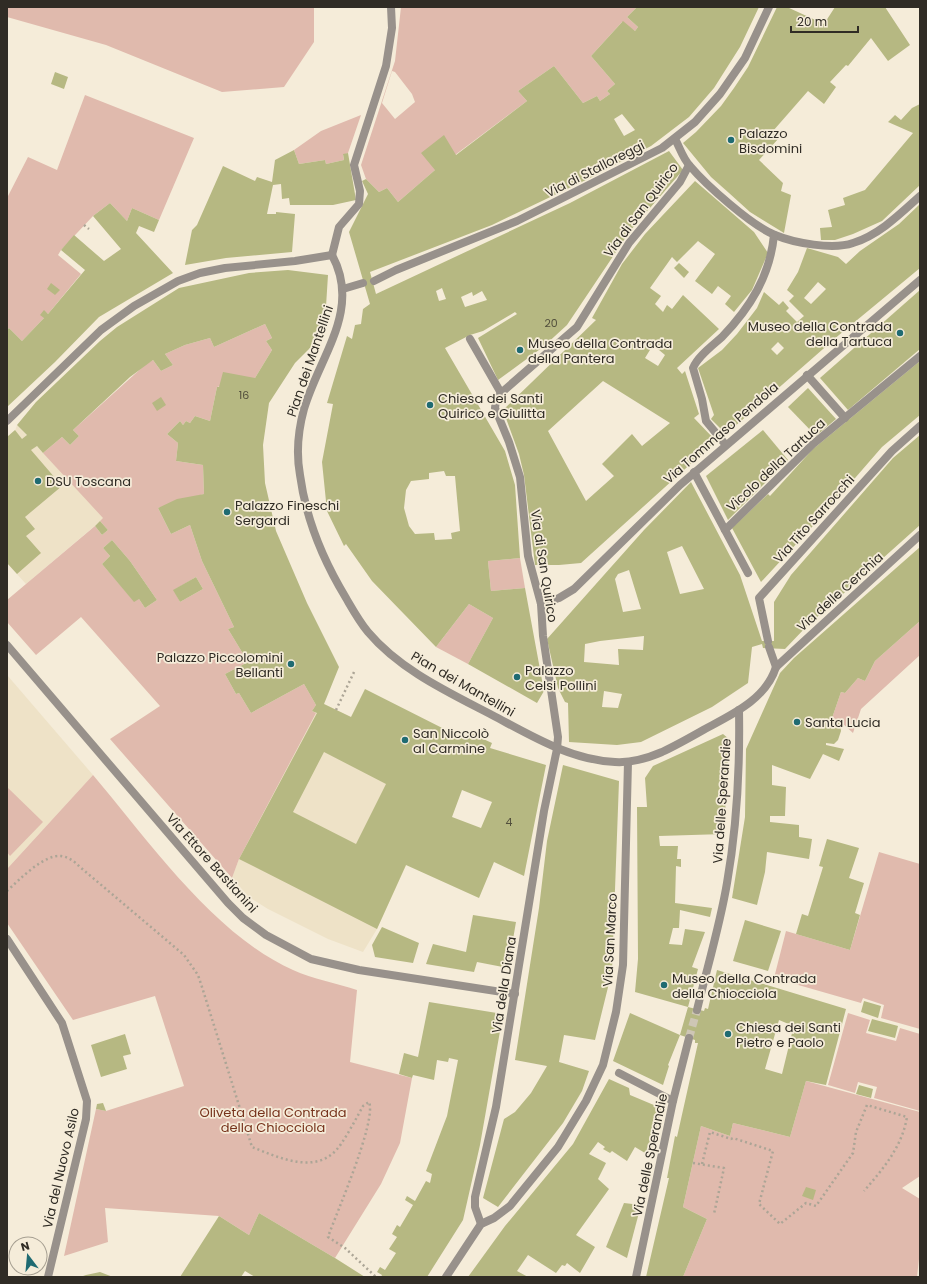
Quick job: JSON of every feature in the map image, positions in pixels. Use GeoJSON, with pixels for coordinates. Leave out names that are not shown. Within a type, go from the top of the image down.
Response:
{"type":"FeatureCollection","features":[{"type":"Feature","properties":{"kind":"street"},"geometry":{"type":"LineString","coordinates":[[7,421],[101,330],[134,306],[178,281],[200,273],[225,268],[295,261],[332,255],[339,227],[359,204],[360,191],[354,170],[354,160],[386,66],[392,28],[391,7]]}},
{"type":"Feature","properties":{"kind":"street","name":"Via di Stalloreggi"},"geometry":{"type":"LineString","coordinates":[[374,281],[396,270],[517,221],[648,156],[675,139],[695,122],[724,88],[744,58],[769,7]]}},
{"type":"Feature","properties":{"kind":"street"},"geometry":{"type":"LineString","coordinates":[[675,139],[689,165],[743,214],[774,235],[795,241],[826,245],[849,244],[865,238],[883,228],[920,196]]}},
{"type":"Feature","properties":{"kind":"street","name":"Via di San Quirico"},"geometry":{"type":"LineString","coordinates":[[557,749],[557,725],[543,636],[541,604],[528,556],[520,477],[509,442],[495,408],[496,400],[501,393],[577,327],[629,243],[680,182],[689,165]]}},
{"type":"Feature","properties":{"kind":"street"},"geometry":{"type":"LineString","coordinates":[[725,444],[706,421],[702,399],[693,368],[698,360],[732,326],[752,301],[764,277],[772,249],[774,235]]}},
{"type":"Feature","properties":{"kind":"street","name":"Pian dei Mantellini"},"geometry":{"type":"LineString","coordinates":[[332,255],[340,270],[343,289],[343,303],[336,331],[304,408],[298,440],[300,476],[310,520],[324,558],[359,620],[385,650],[418,674],[456,697],[557,749],[608,761],[628,762],[667,750],[739,710],[762,691],[772,677],[776,666]]}},
{"type":"Feature","properties":{"kind":"street","name":"Via Tommaso Pendola"},"geometry":{"type":"LineString","coordinates":[[541,604],[559,598],[574,589],[694,472],[725,444],[920,280]]}},
{"type":"Feature","properties":{"kind":"street"},"geometry":{"type":"LineString","coordinates":[[343,289],[363,283]]}},
{"type":"Feature","properties":{"kind":"street"},"geometry":{"type":"LineString","coordinates":[[470,339],[501,393]]}},
{"type":"Feature","properties":{"kind":"street","name":"Vicolo della Tartuca"},"geometry":{"type":"LineString","coordinates":[[725,530],[805,451],[920,356]]}},
{"type":"Feature","properties":{"kind":"street","name":"Vicolo della Tartuca"},"geometry":{"type":"LineString","coordinates":[[807,375],[845,418]]}},
{"type":"Feature","properties":{"kind":"street","name":"Via Tito Sarrocchi"},"geometry":{"type":"LineString","coordinates":[[776,666],[768,644],[760,598],[888,455],[920,426]]}},
{"type":"Feature","properties":{"kind":"street"},"geometry":{"type":"LineString","coordinates":[[694,472],[748,573]]}},
{"type":"Feature","properties":{"kind":"street","name":"Via delle Cerchia"},"geometry":{"type":"LineString","coordinates":[[776,666],[920,535]]}},
{"type":"Feature","properties":{"kind":"street","name":"Via Ettore Bastianini"},"geometry":{"type":"LineString","coordinates":[[7,645],[228,903],[243,918],[266,935],[302,955],[332,964],[514,994]]}},
{"type":"Feature","properties":{"kind":"street","name":"Via delle Sperandie"},"geometry":{"type":"LineString","coordinates":[[697,1010],[730,864],[736,822],[739,710]]}},
{"type":"Feature","properties":{"kind":"street","name":"Via della Diana"},"geometry":{"type":"LineString","coordinates":[[480,1224],[475,1207],[475,1197],[496,1107],[544,811],[557,749]]}},
{"type":"Feature","properties":{"kind":"street","name":"Via San Marco"},"geometry":{"type":"LineString","coordinates":[[480,1224],[494,1218],[510,1206],[554,1152],[586,1101],[603,1065],[616,1012],[623,965],[628,762]]}},
{"type":"Feature","properties":{"kind":"street","name":"Via del Nuovo Asilo"},"geometry":{"type":"LineString","coordinates":[[7,940],[62,1023],[87,1101],[86,1119],[48,1277]]}},
{"type":"Feature","properties":{"kind":"street","name":"Via delle Sperandie"},"geometry":{"type":"LineString","coordinates":[[636,1277],[673,1101],[689,1038]]}},
{"type":"Feature","properties":{"kind":"street"},"geometry":{"type":"LineString","coordinates":[[619,1073],[673,1101]]}},
{"type":"Feature","properties":{"kind":"street"},"geometry":{"type":"LineString","coordinates":[[446,1277],[480,1224]]}},
{"type":"Feature","properties":{"kind":"path"},"geometry":{"type":"LineString","coordinates":[[84,225],[89,229]]}},
{"type":"Feature","properties":{"kind":"path"},"geometry":{"type":"LineString","coordinates":[[336,710],[355,670]]}},
{"type":"Feature","properties":{"kind":"path"},"geometry":{"type":"LineString","coordinates":[[7,891],[43,862],[56,856],[68,858],[184,955],[191,963],[200,981],[252,1147],[287,1160],[300,1163],[316,1162],[338,1148],[363,1106],[369,1102],[370,1115],[361,1147],[328,1237],[345,1248],[376,1277]]}},
{"type":"Feature","properties":{"kind":"path"},"geometry":{"type":"LineString","coordinates":[[702,1164],[710,1132],[773,1151],[759,1204],[780,1224],[806,1203],[816,1206],[853,1153],[856,1132],[867,1105],[907,1117],[905,1128],[889,1161],[864,1191]]}},
{"type":"Feature","properties":{"kind":"path"},"geometry":{"type":"LineString","coordinates":[[693,1163],[724,1168],[714,1214]]}},
{"type":"Feature","properties":{"kind":"shaded area","name":"DSU Toscana"},"geometry":{"type":"Polygon","coordinates":[[[17,425],[104,518],[26,584],[7,563],[7,437],[15,431],[17,425]]]}},
{"type":"Feature","properties":{"kind":"shaded area"},"geometry":{"type":"Polygon","coordinates":[[[7,675],[93,775],[7,869],[7,675]]]}},
{"type":"Feature","properties":{"kind":"shaded area"},"geometry":{"type":"Polygon","coordinates":[[[324,704],[351,717],[440,791],[377,929],[363,952],[328,939],[268,909],[249,897],[232,878],[239,859],[316,713],[312,711],[316,705],[324,704]]]}},
{"type":"Feature","properties":{"kind":"green space"},"geometry":{"type":"Polygon","coordinates":[[[7,7],[314,7],[314,42],[284,87],[222,92],[106,45],[7,17],[7,7]]]}},
{"type":"Feature","properties":{"kind":"green space"},"geometry":{"type":"Polygon","coordinates":[[[401,7],[637,7],[627,17],[638,27],[635,31],[622,22],[591,56],[615,84],[607,91],[610,94],[600,101],[597,96],[583,103],[554,66],[518,91],[527,101],[435,170],[398,202],[387,188],[379,192],[366,179],[361,165],[395,61],[401,7]],[[392,71],[382,103],[395,119],[415,102],[412,94],[395,72],[392,71]]]}},
{"type":"Feature","properties":{"kind":"green space"},"geometry":{"type":"Polygon","coordinates":[[[85,95],[194,138],[159,220],[132,208],[127,221],[110,203],[93,216],[61,250],[58,255],[81,274],[48,314],[44,311],[44,318],[22,341],[9,328],[7,330],[7,198],[28,157],[57,170],[85,95]]]}},
{"type":"Feature","properties":{"kind":"green space"},"geometry":{"type":"Polygon","coordinates":[[[361,115],[348,153],[343,155],[344,160],[326,164],[325,160],[299,164],[294,150],[321,131],[361,115]]]}},
{"type":"Feature","properties":{"kind":"green space"},"geometry":{"type":"Polygon","coordinates":[[[265,324],[272,338],[266,341],[272,350],[255,378],[217,387],[210,421],[195,416],[190,423],[186,421],[183,425],[180,421],[167,434],[178,443],[176,461],[203,465],[204,494],[158,508],[171,534],[190,525],[202,561],[234,627],[228,629],[248,662],[225,674],[236,694],[239,693],[251,713],[304,684],[316,705],[312,711],[316,713],[239,859],[232,878],[110,739],[160,706],[81,617],[36,655],[7,622],[7,600],[95,526],[102,535],[108,530],[100,521],[103,518],[43,453],[62,437],[70,445],[79,436],[73,430],[146,364],[153,360],[161,371],[173,365],[165,354],[185,345],[210,338],[214,347],[265,324]],[[112,540],[103,548],[110,556],[102,564],[133,600],[139,599],[145,608],[157,600],[130,561],[112,540]],[[196,577],[174,590],[180,602],[203,589],[196,577]]]}},
{"type":"Feature","properties":{"kind":"green space"},"geometry":{"type":"Polygon","coordinates":[[[520,558],[525,588],[491,591],[488,561],[520,558]]]}},
{"type":"Feature","properties":{"kind":"green space"},"geometry":{"type":"Polygon","coordinates":[[[469,604],[493,618],[468,664],[436,647],[469,604]]]}},
{"type":"Feature","properties":{"kind":"green space"},"geometry":{"type":"Polygon","coordinates":[[[920,621],[920,655],[861,709],[853,733],[841,722],[831,721],[841,692],[845,693],[858,678],[865,681],[875,661],[920,621]]]}},
{"type":"Feature","properties":{"kind":"green space","name":"Oliveta della Contrada della Chiocciola"},"geometry":{"type":"Polygon","coordinates":[[[93,775],[184,884],[236,934],[264,954],[293,970],[308,976],[357,990],[350,1062],[412,1078],[400,1143],[381,1184],[335,1258],[259,1213],[249,1235],[219,1216],[105,1208],[108,1242],[64,1256],[96,1109],[106,1111],[184,1086],[155,996],[73,1020],[7,923],[7,869],[93,775]]]}},
{"type":"Feature","properties":{"kind":"green space"},"geometry":{"type":"Polygon","coordinates":[[[7,787],[43,822],[10,856],[7,852],[7,787]]]}},
{"type":"Feature","properties":{"kind":"green space"},"geometry":{"type":"Polygon","coordinates":[[[879,852],[920,864],[920,1029],[881,1018],[884,1005],[863,998],[861,1003],[774,978],[786,931],[850,950],[879,852]]]}},
{"type":"Feature","properties":{"kind":"green space"},"geometry":{"type":"Polygon","coordinates":[[[848,1013],[870,1020],[866,1033],[896,1041],[900,1028],[920,1034],[920,1111],[874,1098],[877,1087],[858,1082],[855,1093],[828,1085],[848,1013]]]}},
{"type":"Feature","properties":{"kind":"green space"},"geometry":{"type":"Polygon","coordinates":[[[806,1081],[920,1112],[920,1176],[902,1188],[920,1199],[920,1250],[917,1277],[683,1277],[707,1219],[683,1207],[701,1126],[730,1136],[733,1123],[790,1137],[806,1081]]]}},
{"type":"Feature","properties":{"kind":"building"},"geometry":{"type":"Polygon","coordinates":[[[637,7],[759,7],[740,47],[714,88],[689,117],[651,146],[590,178],[492,225],[370,272],[376,294],[570,203],[669,151],[683,170],[630,231],[567,325],[543,347],[498,380],[478,338],[517,314],[515,312],[483,331],[470,335],[445,348],[505,451],[515,485],[520,558],[488,561],[491,591],[525,588],[544,691],[537,703],[468,664],[493,618],[469,604],[436,647],[372,581],[346,544],[344,546],[327,511],[322,462],[333,404],[327,403],[347,336],[352,339],[355,325],[361,324],[363,309],[370,304],[349,232],[368,194],[362,181],[366,179],[379,192],[387,188],[398,202],[435,170],[421,153],[444,135],[456,155],[527,101],[518,91],[554,66],[583,103],[597,96],[600,101],[610,94],[607,91],[615,84],[591,56],[623,21],[635,31],[638,27],[627,17],[637,7]],[[622,114],[614,119],[624,136],[635,130],[622,114]],[[442,288],[436,291],[439,301],[446,299],[442,288]],[[482,291],[473,296],[472,292],[461,297],[465,307],[487,300],[482,291]],[[444,471],[429,473],[429,479],[411,481],[406,490],[404,508],[409,526],[415,534],[434,533],[435,540],[452,539],[451,533],[460,531],[455,476],[446,476],[444,471]]]}},
{"type":"Feature","properties":{"kind":"building"},"geometry":{"type":"Polygon","coordinates":[[[777,7],[787,7],[824,24],[835,7],[885,7],[910,45],[888,61],[871,38],[848,66],[846,65],[830,82],[836,87],[824,104],[808,91],[773,131],[779,138],[759,160],[783,183],[781,191],[791,195],[784,233],[750,212],[711,177],[683,143],[721,106],[734,88],[748,67],[777,7]]]}},
{"type":"Feature","properties":{"kind":"building"},"geometry":{"type":"Polygon","coordinates":[[[55,72],[68,77],[64,89],[51,84],[55,72]]]}},
{"type":"Feature","properties":{"kind":"building"},"geometry":{"type":"Polygon","coordinates":[[[920,104],[920,185],[882,221],[835,240],[821,240],[820,228],[832,227],[828,210],[845,205],[843,198],[865,190],[913,133],[888,122],[895,115],[901,120],[912,108],[920,104]]]}},
{"type":"Feature","properties":{"kind":"building"},"geometry":{"type":"Polygon","coordinates":[[[294,150],[299,164],[325,160],[326,164],[344,160],[343,154],[348,153],[356,200],[333,205],[290,205],[289,198],[282,199],[281,184],[273,185],[267,214],[276,214],[276,212],[295,214],[292,252],[226,258],[185,265],[192,230],[197,225],[223,166],[255,181],[257,177],[272,182],[275,160],[294,150]]]}},
{"type":"Feature","properties":{"kind":"building"},"geometry":{"type":"Polygon","coordinates":[[[695,181],[754,232],[768,253],[752,290],[734,312],[725,304],[731,296],[718,286],[712,294],[695,281],[715,254],[698,241],[677,262],[672,257],[650,288],[661,296],[655,304],[663,312],[667,305],[672,309],[683,295],[719,329],[677,368],[682,374],[685,371],[699,414],[694,418],[716,441],[581,563],[535,565],[524,475],[519,454],[503,410],[596,320],[592,318],[622,264],[645,234],[695,181]],[[653,345],[645,358],[658,366],[665,355],[653,345]],[[603,381],[548,431],[586,501],[614,476],[602,464],[632,434],[642,446],[670,423],[603,381]]]}},
{"type":"Feature","properties":{"kind":"building"},"geometry":{"type":"Polygon","coordinates":[[[110,203],[127,221],[132,208],[159,220],[154,232],[139,226],[136,233],[173,273],[99,317],[55,362],[7,407],[7,330],[9,328],[22,341],[44,318],[40,315],[44,310],[48,314],[85,270],[61,250],[74,235],[104,261],[121,249],[93,216],[110,203]]]}},
{"type":"Feature","properties":{"kind":"building"},"geometry":{"type":"Polygon","coordinates":[[[920,204],[920,268],[839,335],[726,434],[711,419],[714,415],[698,368],[722,350],[737,334],[757,308],[764,292],[779,305],[783,301],[789,308],[786,311],[797,322],[804,316],[789,301],[794,296],[787,290],[798,272],[807,248],[838,257],[846,264],[860,251],[899,224],[920,204]],[[818,282],[804,298],[811,304],[826,289],[818,282]],[[778,342],[771,349],[777,355],[784,348],[778,342]]]}},
{"type":"Feature","properties":{"kind":"building"},"geometry":{"type":"Polygon","coordinates":[[[679,263],[689,272],[684,278],[674,268],[679,263]]]}},
{"type":"Feature","properties":{"kind":"building"},"geometry":{"type":"Polygon","coordinates":[[[288,270],[328,275],[325,322],[312,346],[295,363],[269,403],[263,445],[265,483],[276,531],[307,603],[339,667],[324,704],[351,717],[365,689],[464,739],[468,732],[492,743],[490,748],[546,765],[524,876],[494,862],[479,898],[406,865],[377,929],[239,859],[317,713],[312,711],[316,705],[304,684],[251,713],[239,693],[236,694],[225,674],[248,662],[228,629],[234,627],[202,561],[190,525],[171,534],[158,508],[177,499],[204,494],[203,465],[176,461],[178,443],[167,434],[180,421],[183,425],[186,421],[190,423],[195,416],[210,421],[217,387],[219,387],[223,372],[255,378],[272,350],[266,341],[272,338],[265,324],[214,347],[210,338],[185,345],[165,354],[173,365],[161,371],[153,360],[130,377],[73,430],[79,436],[70,445],[62,437],[43,453],[37,446],[31,450],[62,486],[25,517],[35,529],[26,536],[41,553],[17,574],[7,563],[7,437],[15,430],[22,439],[27,435],[17,425],[36,402],[100,341],[117,327],[179,288],[249,273],[288,270]],[[324,752],[293,812],[356,844],[386,784],[324,752]],[[462,790],[452,817],[481,828],[492,802],[462,790]]]}},
{"type":"Feature","properties":{"kind":"building"},"geometry":{"type":"Polygon","coordinates":[[[51,283],[60,290],[55,295],[47,289],[51,283]]]}},
{"type":"Feature","properties":{"kind":"building"},"geometry":{"type":"Polygon","coordinates":[[[920,290],[920,349],[848,410],[820,378],[920,290]]]}},
{"type":"Feature","properties":{"kind":"building"},"geometry":{"type":"Polygon","coordinates":[[[920,361],[920,415],[882,447],[823,515],[761,582],[732,528],[768,494],[770,496],[813,449],[920,361]]]}},
{"type":"Feature","properties":{"kind":"building"},"geometry":{"type":"Polygon","coordinates":[[[808,388],[836,419],[816,436],[788,407],[808,388]]]}},
{"type":"Feature","properties":{"kind":"building"},"geometry":{"type":"Polygon","coordinates":[[[161,397],[166,405],[157,411],[152,403],[161,397]]]}},
{"type":"Feature","properties":{"kind":"building"},"geometry":{"type":"Polygon","coordinates":[[[763,430],[788,460],[728,520],[706,476],[763,430]]]}},
{"type":"Feature","properties":{"kind":"building"},"geometry":{"type":"Polygon","coordinates":[[[920,435],[920,525],[806,627],[785,649],[763,648],[762,644],[752,647],[748,683],[712,707],[641,742],[617,745],[569,742],[568,703],[565,702],[558,688],[547,639],[644,530],[691,482],[740,575],[762,641],[774,641],[774,602],[791,575],[893,458],[920,435]],[[682,546],[667,552],[680,594],[704,589],[682,546]],[[629,570],[618,574],[615,579],[623,612],[641,609],[629,570]],[[644,636],[585,644],[584,662],[619,665],[618,649],[643,650],[644,636]],[[604,691],[602,707],[618,708],[622,694],[604,691]]]}},
{"type":"Feature","properties":{"kind":"building"},"geometry":{"type":"Polygon","coordinates":[[[100,521],[108,530],[102,535],[95,526],[100,521]]]}},
{"type":"Feature","properties":{"kind":"building"},"geometry":{"type":"Polygon","coordinates":[[[112,540],[130,561],[157,600],[145,608],[139,599],[134,602],[102,564],[110,556],[103,548],[112,540]]]}},
{"type":"Feature","properties":{"kind":"building"},"geometry":{"type":"Polygon","coordinates":[[[920,547],[920,621],[875,661],[865,681],[858,678],[845,693],[841,692],[831,721],[840,723],[841,731],[838,740],[834,744],[826,743],[826,745],[844,749],[839,761],[823,754],[810,779],[772,765],[772,785],[786,787],[785,816],[770,816],[770,822],[799,825],[799,837],[812,839],[809,859],[767,852],[765,872],[757,905],[732,898],[745,817],[746,749],[780,673],[794,658],[920,547]]]}},
{"type":"Feature","properties":{"kind":"building"},"geometry":{"type":"Polygon","coordinates":[[[196,577],[203,589],[180,602],[173,590],[196,577]]]}},
{"type":"Feature","properties":{"kind":"building"},"geometry":{"type":"Polygon","coordinates":[[[723,734],[729,739],[724,834],[659,836],[660,846],[678,846],[677,859],[681,859],[681,867],[676,866],[675,903],[712,908],[710,917],[680,910],[679,928],[673,928],[669,944],[682,945],[685,929],[705,932],[692,967],[698,969],[688,1007],[635,992],[638,959],[637,807],[647,807],[645,778],[653,766],[723,734]]]}},
{"type":"Feature","properties":{"kind":"building"},"geometry":{"type":"Polygon","coordinates":[[[563,765],[619,781],[612,971],[595,1040],[564,1035],[559,1062],[589,1071],[582,1091],[563,1123],[498,1207],[483,1198],[504,1119],[515,1112],[531,1093],[547,1066],[515,1060],[539,908],[547,841],[563,765]]]}},
{"type":"Feature","properties":{"kind":"building"},"geometry":{"type":"Polygon","coordinates":[[[827,839],[859,848],[849,878],[864,883],[855,913],[860,915],[850,950],[796,934],[802,914],[808,916],[823,867],[819,866],[827,839]]]}},
{"type":"Feature","properties":{"kind":"building"},"geometry":{"type":"Polygon","coordinates":[[[473,915],[516,922],[508,968],[477,962],[474,972],[426,964],[433,944],[466,952],[473,915]]]}},
{"type":"Feature","properties":{"kind":"building"},"geometry":{"type":"Polygon","coordinates":[[[745,920],[781,931],[768,971],[733,961],[745,920]]]}},
{"type":"Feature","properties":{"kind":"building"},"geometry":{"type":"Polygon","coordinates":[[[382,927],[419,943],[413,963],[375,957],[372,945],[382,927]]]}},
{"type":"Feature","properties":{"kind":"building"},"geometry":{"type":"Polygon","coordinates":[[[717,970],[846,1009],[826,1085],[806,1081],[790,1137],[733,1123],[730,1136],[701,1126],[683,1207],[707,1219],[683,1277],[646,1277],[669,1178],[667,1178],[675,1136],[677,1137],[698,1043],[695,1043],[695,1040],[680,1035],[688,1007],[704,1011],[705,1008],[708,1009],[717,970]],[[779,1020],[765,1069],[782,1074],[792,1033],[794,1034],[795,1029],[792,1028],[791,1025],[779,1020]]]}},
{"type":"Feature","properties":{"kind":"building"},"geometry":{"type":"Polygon","coordinates":[[[864,1001],[881,1006],[878,1018],[861,1012],[864,1001]]]}},
{"type":"Feature","properties":{"kind":"building"},"geometry":{"type":"Polygon","coordinates":[[[429,1002],[503,1014],[480,1145],[463,1220],[427,1277],[381,1277],[382,1275],[377,1272],[380,1267],[385,1270],[396,1253],[389,1249],[397,1237],[392,1234],[397,1225],[400,1227],[413,1205],[405,1200],[407,1196],[415,1201],[426,1181],[430,1183],[432,1174],[426,1171],[447,1116],[458,1060],[449,1058],[448,1062],[437,1060],[434,1080],[413,1075],[412,1078],[399,1074],[404,1053],[418,1057],[429,1002]]]}},
{"type":"Feature","properties":{"kind":"building"},"geometry":{"type":"Polygon","coordinates":[[[630,1013],[680,1035],[668,1065],[669,1066],[663,1085],[613,1061],[630,1013]]]}},
{"type":"Feature","properties":{"kind":"building"},"geometry":{"type":"Polygon","coordinates":[[[872,1019],[898,1026],[895,1038],[868,1031],[872,1019]]]}},
{"type":"Feature","properties":{"kind":"building"},"geometry":{"type":"Polygon","coordinates":[[[125,1034],[131,1054],[123,1056],[127,1069],[101,1077],[91,1045],[125,1034]]]}},
{"type":"Feature","properties":{"kind":"building"},"geometry":{"type":"Polygon","coordinates":[[[609,1079],[629,1088],[630,1095],[661,1108],[650,1156],[635,1147],[627,1161],[612,1151],[610,1153],[603,1149],[605,1147],[598,1142],[589,1154],[606,1163],[598,1179],[609,1189],[576,1235],[595,1247],[580,1273],[567,1263],[565,1266],[562,1265],[556,1273],[528,1255],[517,1271],[528,1277],[468,1277],[505,1226],[573,1144],[609,1079]]]}},
{"type":"Feature","properties":{"kind":"building"},"geometry":{"type":"Polygon","coordinates":[[[859,1085],[873,1089],[871,1098],[856,1094],[859,1085]]]}},
{"type":"Feature","properties":{"kind":"building"},"geometry":{"type":"Polygon","coordinates":[[[103,1103],[106,1111],[96,1109],[97,1104],[103,1103]]]}},
{"type":"Feature","properties":{"kind":"building"},"geometry":{"type":"Polygon","coordinates":[[[806,1187],[816,1190],[813,1200],[802,1196],[806,1187]]]}},
{"type":"Feature","properties":{"kind":"building"},"geometry":{"type":"Polygon","coordinates":[[[624,1203],[641,1205],[627,1258],[606,1247],[624,1203]]]}},
{"type":"Feature","properties":{"kind":"building"},"geometry":{"type":"Polygon","coordinates":[[[259,1213],[365,1277],[255,1277],[245,1271],[241,1277],[180,1277],[219,1216],[249,1235],[259,1213]]]}},
{"type":"Feature","properties":{"kind":"building"},"geometry":{"type":"Polygon","coordinates":[[[100,1272],[113,1277],[80,1277],[86,1275],[100,1272]]]}},
{"type":"Feature","properties":{"kind":"tunnel"},"geometry":{"type":"LineString","coordinates":[[689,1038],[697,1010]]}},
{"type":"Feature","properties":{"kind":"place","name":"Palazzo Bisdomini"},"geometry":{"type":"Point","coordinates":[731,140]}},
{"type":"Feature","properties":{"kind":"place","name":"Museo della Contrada della Tartuca"},"geometry":{"type":"Point","coordinates":[900,333]}},
{"type":"Feature","properties":{"kind":"place","name":"Museo della Contrada della Pantera"},"geometry":{"type":"Point","coordinates":[520,350]}},
{"type":"Feature","properties":{"kind":"place","name":"Chiesa dei Santi Quirico e Giulitta"},"geometry":{"type":"Point","coordinates":[430,405]}},
{"type":"Feature","properties":{"kind":"place","name":"DSU Toscana"},"geometry":{"type":"Point","coordinates":[38,481]}},
{"type":"Feature","properties":{"kind":"place","name":"Palazzo Fineschi Sergardi"},"geometry":{"type":"Point","coordinates":[227,512]}},
{"type":"Feature","properties":{"kind":"place","name":"Palazzo Piccolomini Bellanti"},"geometry":{"type":"Point","coordinates":[291,664]}},
{"type":"Feature","properties":{"kind":"place","name":"Palazzo Celsi Pollini"},"geometry":{"type":"Point","coordinates":[517,677]}},
{"type":"Feature","properties":{"kind":"place","name":"Santa Lucia"},"geometry":{"type":"Point","coordinates":[797,722]}},
{"type":"Feature","properties":{"kind":"place","name":"San Niccolò al Carmine"},"geometry":{"type":"Point","coordinates":[405,740]}},
{"type":"Feature","properties":{"kind":"place","name":"Museo della Contrada della Chiocciola"},"geometry":{"type":"Point","coordinates":[664,985]}},
{"type":"Feature","properties":{"kind":"place","name":"Chiesa dei Santi Pietro e Paolo"},"geometry":{"type":"Point","coordinates":[728,1034]}}]}
